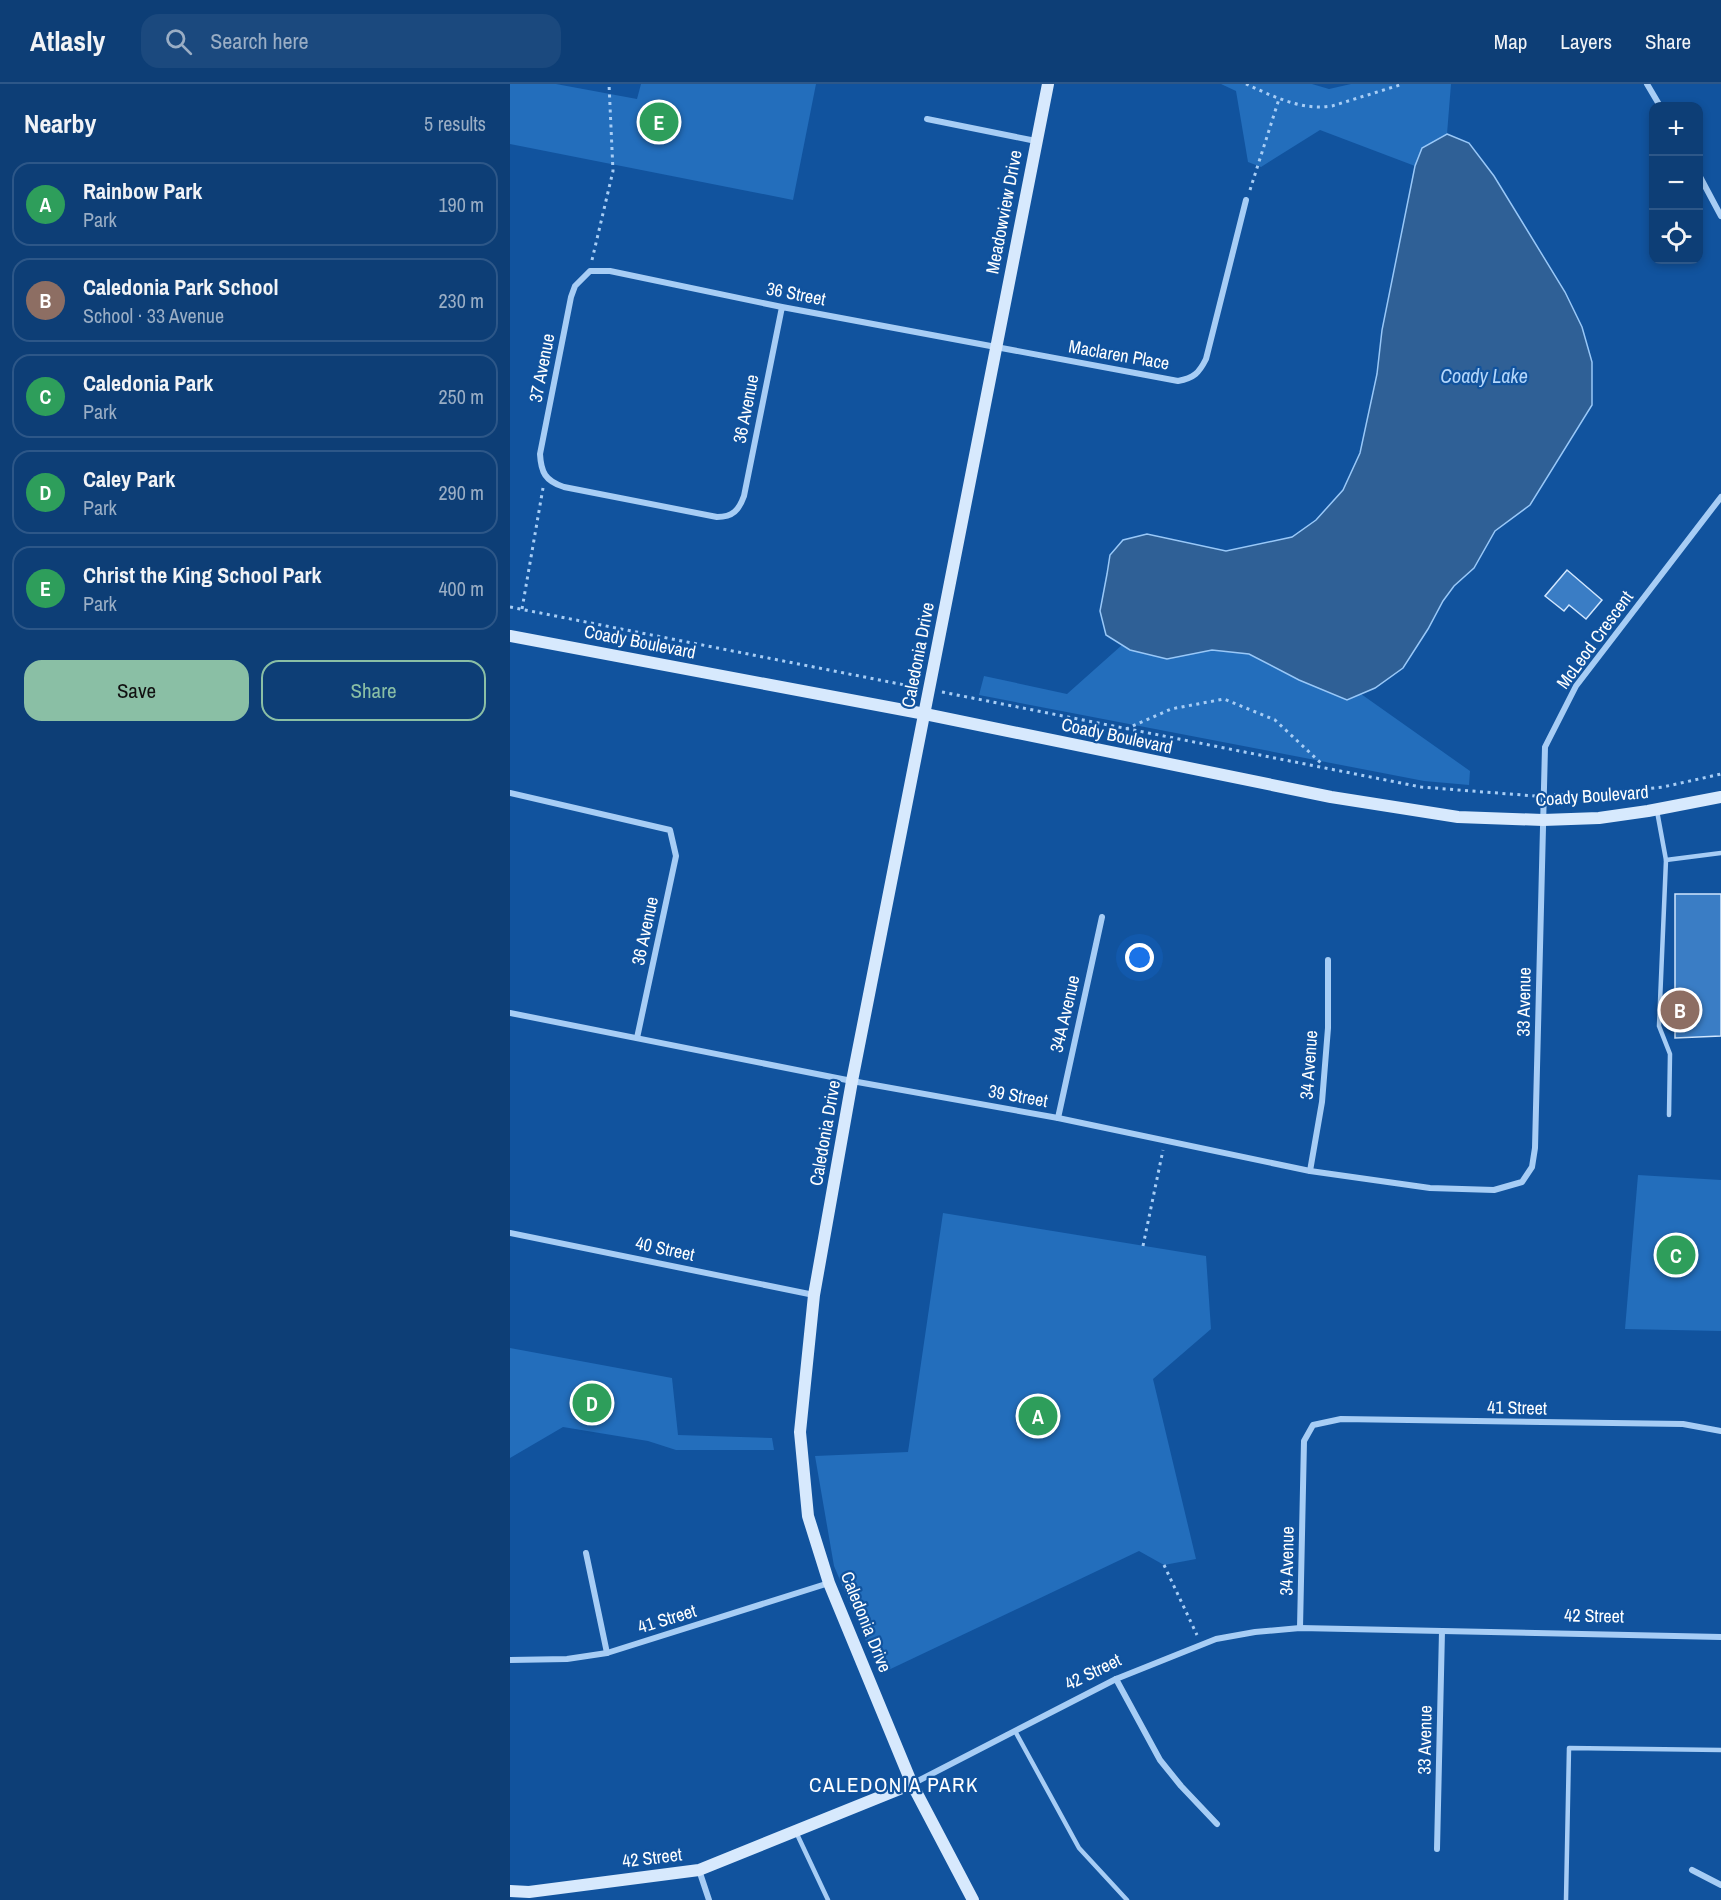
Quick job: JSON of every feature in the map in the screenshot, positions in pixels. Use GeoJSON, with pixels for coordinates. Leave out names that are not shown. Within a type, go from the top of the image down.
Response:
{"type":"FeatureCollection","features":[{"type":"Feature","properties":{"kind":"street","name":"Meadowview Drive"},"geometry":{"type":"LineString","coordinates":[[996,348],[1048,84]]}},
{"type":"Feature","properties":{"kind":"street"},"geometry":{"type":"LineString","coordinates":[[1647,84],[1658,102]]}},
{"type":"Feature","properties":{"kind":"street"},"geometry":{"type":"LineString","coordinates":[[927,119],[1036,141]]}},
{"type":"Feature","properties":{"kind":"street"},"geometry":{"type":"LineString","coordinates":[[1703,182],[1721,216]]}},
{"type":"Feature","properties":{"kind":"street","name":"Maclaren Place"},"geometry":{"type":"LineString","coordinates":[[996,348],[1178,381],[1191,379],[1200,372],[1206,359],[1246,200]]}},
{"type":"Feature","properties":{"kind":"street","name":"36 Street"},"geometry":{"type":"LineString","coordinates":[[590,271],[610,271],[996,348]]}},
{"type":"Feature","properties":{"kind":"street","name":"37 Avenue"},"geometry":{"type":"LineString","coordinates":[[545,477],[540,454],[571,297],[575,286],[590,271]]}},
{"type":"Feature","properties":{"kind":"street","name":"36 Avenue"},"geometry":{"type":"LineString","coordinates":[[545,477],[564,487],[717,517],[727,517],[733,513],[740,506],[744,495],[782,307]]}},
{"type":"Feature","properties":{"kind":"street","name":"Caledonia Drive"},"geometry":{"type":"LineString","coordinates":[[974,1900],[912,1784],[829,1583],[808,1516],[800,1432],[814,1295],[852,1081],[996,348]]}},
{"type":"Feature","properties":{"kind":"street","name":"McLeod Crescent"},"geometry":{"type":"LineString","coordinates":[[1543,820],[1545,747],[1576,686],[1721,497]]}},
{"type":"Feature","properties":{"kind":"street","name":"Coady Boulevard"},"geometry":{"type":"LineString","coordinates":[[510,636],[925,714],[1388,808],[1458,817],[1543,820],[1599,818],[1721,797]]}},
{"type":"Feature","properties":{"kind":"street","name":"36 Avenue"},"geometry":{"type":"LineString","coordinates":[[510,793],[670,830],[676,856],[637,1038]]}},
{"type":"Feature","properties":{"kind":"street","name":"33 Avenue"},"geometry":{"type":"LineString","coordinates":[[1522,1182],[1532,1167],[1535,1148],[1543,820]]}},
{"type":"Feature","properties":{"kind":"street","name":"34A Avenue"},"geometry":{"type":"LineString","coordinates":[[1058,1118],[1102,917]]}},
{"type":"Feature","properties":{"kind":"street","name":"34 Avenue"},"geometry":{"type":"LineString","coordinates":[[1310,1171],[1323,1102],[1328,1028],[1328,960]]}},
{"type":"Feature","properties":{"kind":"street","name":"39 Street"},"geometry":{"type":"LineString","coordinates":[[510,1012],[852,1081],[1058,1118],[1310,1171],[1430,1188],[1494,1190],[1522,1182]]}},
{"type":"Feature","properties":{"kind":"street","name":"40 Street"},"geometry":{"type":"LineString","coordinates":[[510,1233],[814,1295]]}},
{"type":"Feature","properties":{"kind":"street","name":"41 Street"},"geometry":{"type":"LineString","coordinates":[[1313,1425],[1341,1419],[1683,1424],[1721,1431]]}},
{"type":"Feature","properties":{"kind":"street","name":"34 Avenue"},"geometry":{"type":"LineString","coordinates":[[1300,1628],[1304,1441],[1313,1425]]}},
{"type":"Feature","properties":{"kind":"street"},"geometry":{"type":"LineString","coordinates":[[586,1553],[607,1653]]}},
{"type":"Feature","properties":{"kind":"street","name":"41 Street"},"geometry":{"type":"LineString","coordinates":[[510,1660],[567,1659],[607,1653],[829,1583]]}},
{"type":"Feature","properties":{"kind":"street","name":"42 Street"},"geometry":{"type":"LineString","coordinates":[[510,1891],[529,1892],[699,1870],[912,1784],[1116,1678],[1216,1639],[1255,1632],[1300,1628],[1721,1636]]}},
{"type":"Feature","properties":{"kind":"street","name":"33 Avenue"},"geometry":{"type":"LineString","coordinates":[[1437,1849],[1442,1631]]}},
{"type":"Feature","properties":{"kind":"street"},"geometry":{"type":"LineString","coordinates":[[1116,1678],[1160,1760],[1217,1824]]}},
{"type":"Feature","properties":{"kind":"street"},"geometry":{"type":"LineString","coordinates":[[699,1870],[709,1900]]}},
{"type":"Feature","properties":{"kind":"street"},"geometry":{"type":"LineString","coordinates":[[1692,1870],[1721,1885]]}},
{"type":"Feature","properties":{"kind":"lane"},"geometry":{"type":"LineString","coordinates":[[1656,810],[1666,860],[1659,1026],[1670,1054],[1669,1115]]}},
{"type":"Feature","properties":{"kind":"lane"},"geometry":{"type":"LineString","coordinates":[[1666,860],[1721,852]]}},
{"type":"Feature","properties":{"kind":"lane"},"geometry":{"type":"LineString","coordinates":[[1015,1731],[1079,1848],[1128,1900]]}},
{"type":"Feature","properties":{"kind":"lane"},"geometry":{"type":"LineString","coordinates":[[1566,1900],[1569,1748],[1721,1750]]}},
{"type":"Feature","properties":{"kind":"lane"},"geometry":{"type":"LineString","coordinates":[[796,1831],[828,1900]]}},
{"type":"Feature","properties":{"kind":"path"},"geometry":{"type":"LineString","coordinates":[[590,271],[613,171],[609,84]]}},
{"type":"Feature","properties":{"kind":"path"},"geometry":{"type":"LineString","coordinates":[[1246,84],[1280,99],[1321,108],[1403,84]]}},
{"type":"Feature","properties":{"kind":"path"},"geometry":{"type":"LineString","coordinates":[[1246,200],[1280,99]]}},
{"type":"Feature","properties":{"kind":"path"},"geometry":{"type":"LineString","coordinates":[[522,609],[545,477]]}},
{"type":"Feature","properties":{"kind":"path"},"geometry":{"type":"LineString","coordinates":[[510,607],[1421,787],[1544,796],[1663,787],[1721,774]]}},
{"type":"Feature","properties":{"kind":"path"},"geometry":{"type":"LineString","coordinates":[[1126,729],[1171,709],[1224,699],[1275,720],[1324,766]]}},
{"type":"Feature","properties":{"kind":"path"},"geometry":{"type":"LineString","coordinates":[[1143,1246],[1165,1141]]}},
{"type":"Feature","properties":{"kind":"path"},"geometry":{"type":"LineString","coordinates":[[1164,1565],[1202,1645]]}},
{"type":"Feature","properties":{"kind":"shaded area"},"geometry":{"type":"Polygon","coordinates":[[[510,84],[556,84],[637,99],[641,84],[816,84],[793,200],[510,144],[510,84]]]}},
{"type":"Feature","properties":{"kind":"shaded area"},"geometry":{"type":"Polygon","coordinates":[[[1221,84],[1312,84],[1329,89],[1351,84],[1451,84],[1447,134],[1422,148],[1415,166],[1320,130],[1261,167],[1248,162],[1236,91],[1221,84]]]}},
{"type":"Feature","properties":{"kind":"shaded area"},"geometry":{"type":"Polygon","coordinates":[[[1122,645],[1130,650],[1167,659],[1212,650],[1249,654],[1347,700],[1361,694],[1470,771],[1469,785],[1424,781],[979,695],[984,676],[1067,694],[1122,645]]]}},
{"type":"Feature","properties":{"kind":"shaded area"},"geometry":{"type":"Polygon","coordinates":[[[1638,1175],[1721,1180],[1721,1331],[1625,1329],[1638,1175]]]}},
{"type":"Feature","properties":{"kind":"shaded area"},"geometry":{"type":"Polygon","coordinates":[[[943,1213],[1206,1256],[1211,1329],[1153,1379],[1196,1559],[1164,1565],[1139,1551],[880,1674],[834,1566],[815,1456],[908,1452],[943,1213]]]}},
{"type":"Feature","properties":{"kind":"shaded area"},"geometry":{"type":"Polygon","coordinates":[[[510,1348],[672,1378],[678,1435],[772,1438],[774,1450],[676,1450],[648,1441],[563,1427],[510,1458],[510,1348]]]}},
{"type":"Feature","properties":{"kind":"water","name":"Coady Lake"},"geometry":{"type":"Polygon","coordinates":[[[1447,134],[1469,143],[1494,176],[1565,292],[1582,327],[1592,362],[1592,405],[1530,505],[1495,531],[1474,568],[1454,586],[1443,601],[1403,668],[1375,688],[1347,700],[1299,680],[1249,654],[1212,650],[1167,659],[1130,650],[1106,635],[1100,611],[1110,555],[1123,540],[1147,534],[1226,551],[1292,537],[1316,520],[1343,490],[1360,453],[1377,374],[1382,330],[1415,166],[1422,148],[1447,134]]]}},
{"type":"Feature","properties":{"kind":"building"},"geometry":{"type":"Polygon","coordinates":[[[1567,570],[1602,600],[1586,619],[1569,605],[1564,611],[1545,596],[1567,570]]]}},
{"type":"Feature","properties":{"kind":"building"},"geometry":{"type":"Polygon","coordinates":[[[1675,894],[1721,894],[1721,1036],[1675,1038],[1675,894]]]}},
{"type":"Feature","properties":{"kind":"place","name":"Christ the King School Park"},"geometry":{"type":"Point","coordinates":[659,122]}},
{"type":"Feature","properties":{"kind":"place","name":"Caledonia Park School"},"geometry":{"type":"Point","coordinates":[1680,1010]}},
{"type":"Feature","properties":{"kind":"place","name":"Caledonia Park"},"geometry":{"type":"Point","coordinates":[1676,1255]}},
{"type":"Feature","properties":{"kind":"place","name":"Caley Park"},"geometry":{"type":"Point","coordinates":[592,1403]}},
{"type":"Feature","properties":{"kind":"place","name":"Rainbow Park"},"geometry":{"type":"Point","coordinates":[1038,1416]}},
{"type":"Feature","properties":{"kind":"district","name":"CALEDONIA PARK"},"geometry":{"type":"Point","coordinates":[894,1785]}}]}
